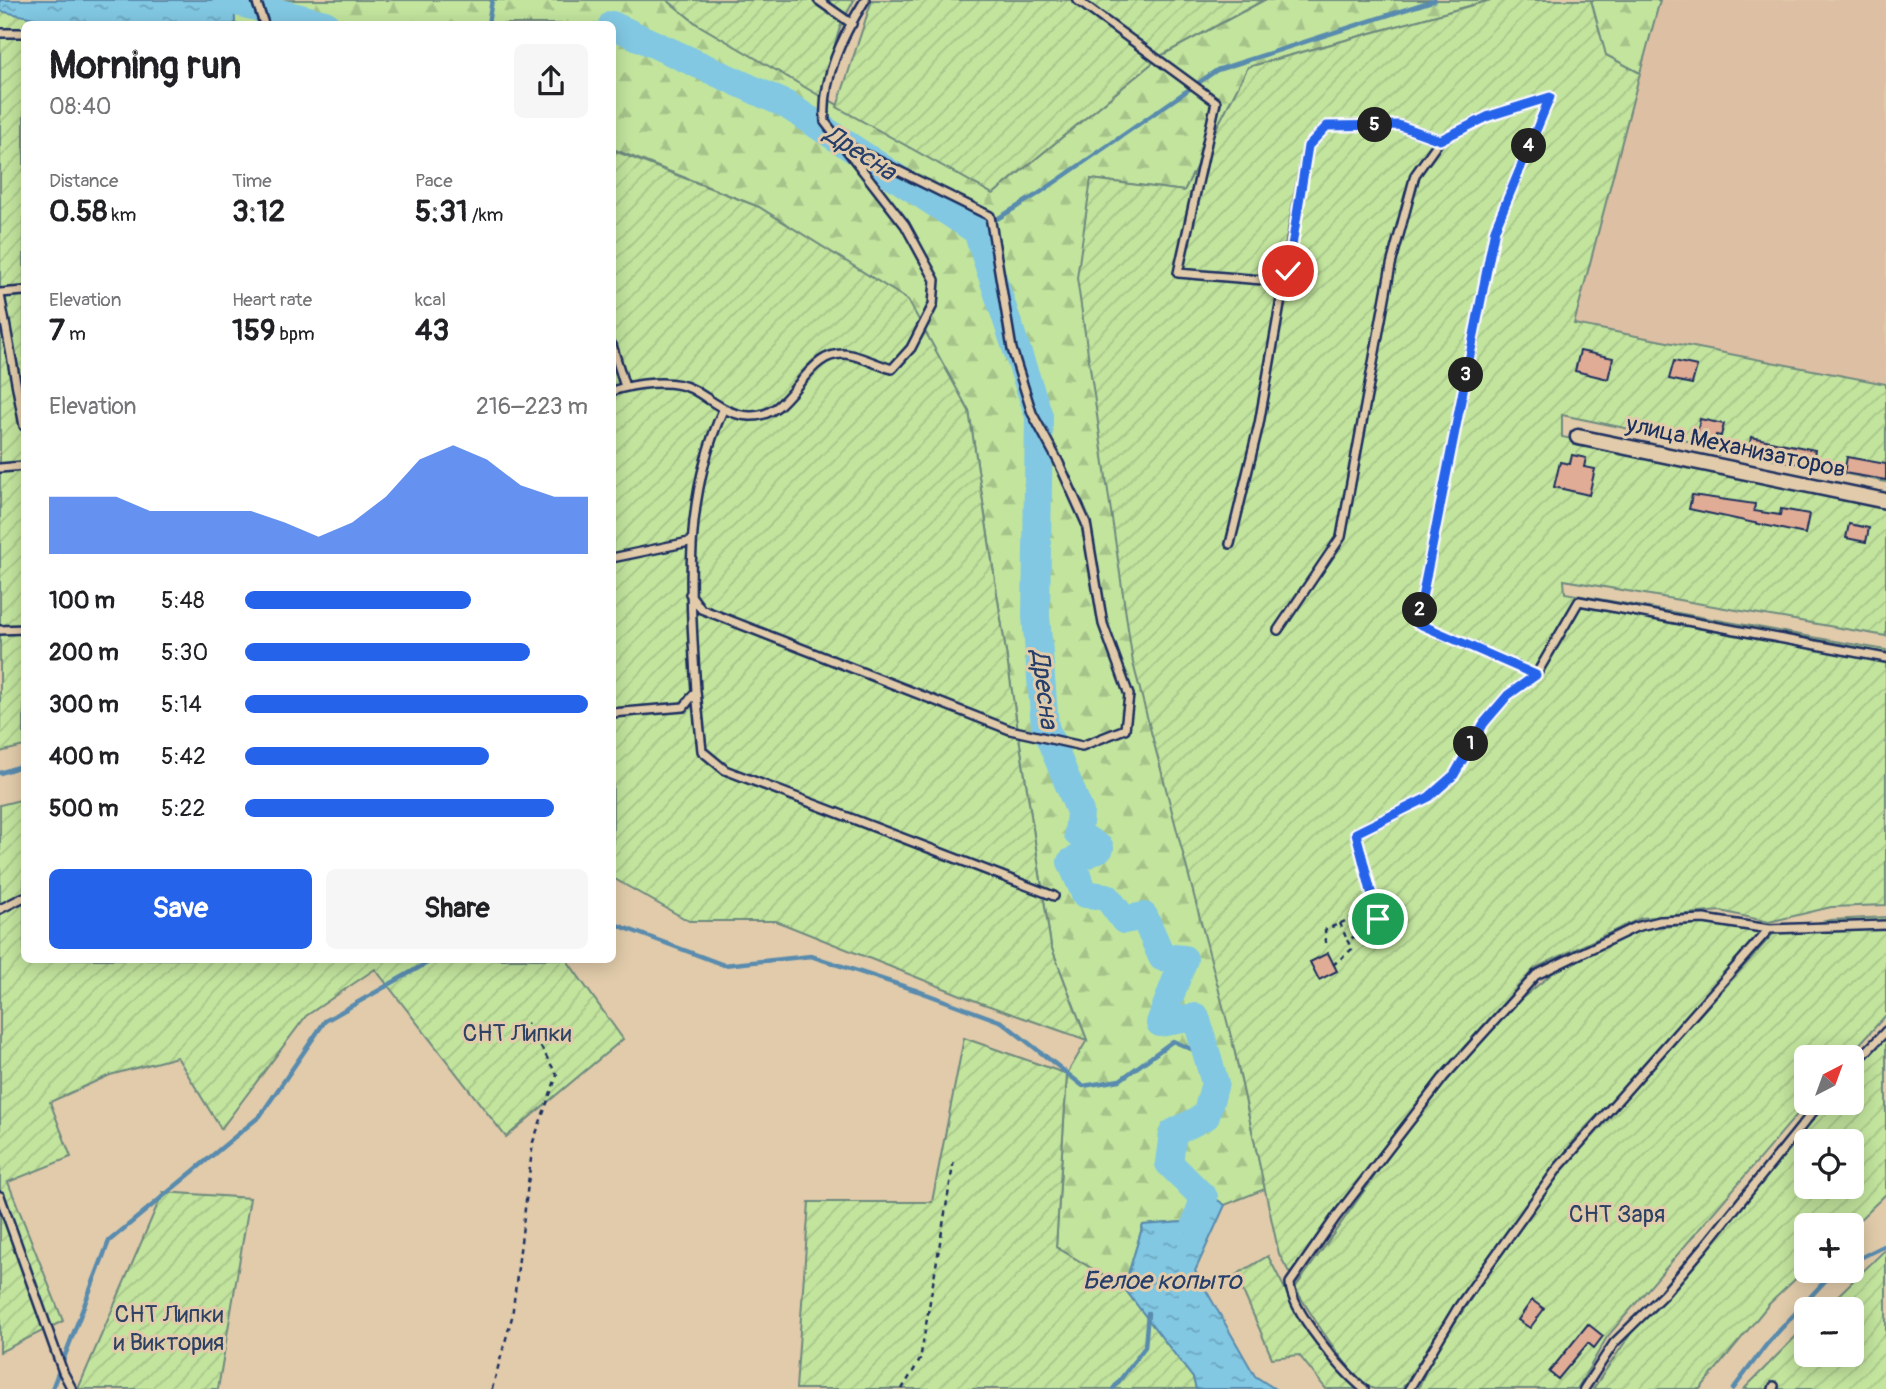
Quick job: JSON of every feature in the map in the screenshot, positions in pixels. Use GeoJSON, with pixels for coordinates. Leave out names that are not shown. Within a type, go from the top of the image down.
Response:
{"type":"FeatureCollection","features":[{"type":"Feature","properties":{"kind":"street","name":"улица Механизаторов"},"geometry":{"type":"LineString","coordinates":[[1577,438],[1886,502]]}},
{"type":"Feature","properties":{"kind":"lane"},"geometry":{"type":"LineString","coordinates":[[256,0],[263,21]]}},
{"type":"Feature","properties":{"kind":"lane"},"geometry":{"type":"LineString","coordinates":[[818,0],[852,24]]}},
{"type":"Feature","properties":{"kind":"lane"},"geometry":{"type":"LineString","coordinates":[[616,390],[674,384],[691,388],[723,410],[752,416],[785,402],[812,366],[827,358],[849,354],[891,369],[911,348],[933,305],[935,280],[891,205],[825,122],[824,103],[830,66],[865,0]]}},
{"type":"Feature","properties":{"kind":"lane"},"geometry":{"type":"LineString","coordinates":[[1077,0],[1216,102],[1178,273],[1286,282]]}},
{"type":"Feature","properties":{"kind":"lane"},"geometry":{"type":"LineString","coordinates":[[0,33],[21,33]]}},
{"type":"Feature","properties":{"kind":"lane"},"geometry":{"type":"LineString","coordinates":[[1278,630],[1341,537],[1391,265],[1415,175],[1440,140],[1489,116],[1550,97],[1495,229],[1417,623],[1536,675]]}},
{"type":"Feature","properties":{"kind":"lane"},"geometry":{"type":"LineString","coordinates":[[1230,544],[1258,424],[1286,282],[1308,146],[1327,126],[1398,125],[1440,140]]}},
{"type":"Feature","properties":{"kind":"lane"},"geometry":{"type":"LineString","coordinates":[[690,594],[701,609],[1010,730],[1082,746],[1125,729],[1129,695],[1103,624],[1086,523],[1032,413],[1012,349],[990,216],[840,142]]}},
{"type":"Feature","properties":{"kind":"lane"},"geometry":{"type":"LineString","coordinates":[[21,291],[0,294],[21,410]]}},
{"type":"Feature","properties":{"kind":"lane"},"geometry":{"type":"LineString","coordinates":[[616,358],[625,387]]}},
{"type":"Feature","properties":{"kind":"lane"},"geometry":{"type":"LineString","coordinates":[[723,410],[706,447],[690,542],[690,594],[702,751],[725,770],[1054,896]]}},
{"type":"Feature","properties":{"kind":"lane"},"geometry":{"type":"LineString","coordinates":[[0,468],[21,467]]}},
{"type":"Feature","properties":{"kind":"lane"},"geometry":{"type":"LineString","coordinates":[[616,557],[690,542]]}},
{"type":"Feature","properties":{"kind":"lane"},"geometry":{"type":"LineString","coordinates":[[1378,919],[1356,833],[1429,797],[1454,775],[1484,723],[1508,695],[1536,675],[1579,601],[1886,658]]}},
{"type":"Feature","properties":{"kind":"lane"},"geometry":{"type":"LineString","coordinates":[[0,630],[21,629]]}},
{"type":"Feature","properties":{"kind":"lane"},"geometry":{"type":"LineString","coordinates":[[616,713],[684,707],[696,691]]}},
{"type":"Feature","properties":{"kind":"lane"},"geometry":{"type":"LineString","coordinates":[[0,909],[21,898]]}},
{"type":"Feature","properties":{"kind":"lane"},"geometry":{"type":"LineString","coordinates":[[1363,1389],[1323,1346],[1295,1301],[1290,1283],[1336,1217],[1443,1078],[1536,975],[1636,927],[1693,919],[1769,929],[1886,925]]}},
{"type":"Feature","properties":{"kind":"lane"},"geometry":{"type":"LineString","coordinates":[[1409,1389],[1457,1309],[1558,1168],[1769,929]]}},
{"type":"Feature","properties":{"kind":"lane"},"geometry":{"type":"LineString","coordinates":[[1864,1055],[1886,1031]]}},
{"type":"Feature","properties":{"kind":"lane"},"geometry":{"type":"LineString","coordinates":[[1584,1389],[1614,1343],[1664,1294],[1811,1115]]}},
{"type":"Feature","properties":{"kind":"lane"},"geometry":{"type":"LineString","coordinates":[[0,1196],[56,1354],[72,1389]]}},
{"type":"Feature","properties":{"kind":"path"},"geometry":{"type":"LineString","coordinates":[[1326,943],[1325,930],[1363,913],[1361,909]]}},
{"type":"Feature","properties":{"kind":"path"},"geometry":{"type":"LineString","coordinates":[[1333,965],[1352,949],[1340,923]]}},
{"type":"Feature","properties":{"kind":"path"},"geometry":{"type":"LineString","coordinates":[[1347,940],[1367,931]]}},
{"type":"Feature","properties":{"kind":"path"},"geometry":{"type":"LineString","coordinates":[[492,1389],[512,1317],[533,1142],[556,1075],[527,1023]]}},
{"type":"Feature","properties":{"kind":"path"},"geometry":{"type":"LineString","coordinates":[[902,1389],[920,1360],[954,1160]]}},
{"type":"Feature","properties":{"kind":"shaded area"},"geometry":{"type":"Polygon","coordinates":[[[1660,0],[1886,0],[1886,384],[1574,324],[1660,0]]]}},
{"type":"Feature","properties":{"kind":"green space"},"geometry":{"type":"Polygon","coordinates":[[[234,0],[667,0],[697,24],[993,194],[1162,55],[1264,0],[1491,0],[1248,67],[1184,191],[1091,179],[1234,1048],[1265,1189],[1225,1205],[1197,1187],[1183,1222],[1143,1225],[1124,1288],[1056,1247],[1067,1074],[1087,1040],[1051,946],[969,411],[759,207],[616,150],[616,21],[235,21],[234,0]]]}},
{"type":"Feature","properties":{"kind":"green space"},"geometry":{"type":"Polygon","coordinates":[[[667,0],[854,0],[840,27],[820,96],[697,24],[667,0]]]}},
{"type":"Feature","properties":{"kind":"green space"},"geometry":{"type":"Polygon","coordinates":[[[872,0],[1264,0],[1162,55],[993,194],[837,107],[872,0]]]}},
{"type":"Feature","properties":{"kind":"green space"},"geometry":{"type":"Polygon","coordinates":[[[1491,0],[1591,0],[1606,55],[1640,73],[1574,324],[1886,384],[1886,482],[1562,415],[1562,437],[1886,502],[1886,636],[1564,580],[1565,593],[1886,650],[1886,905],[1831,907],[1769,922],[1721,911],[1641,918],[1535,968],[1448,1065],[1290,1274],[1279,1254],[1234,1048],[1133,663],[1077,278],[1091,179],[1184,191],[1248,67],[1491,0]]]}},
{"type":"Feature","properties":{"kind":"green space"},"geometry":{"type":"Polygon","coordinates":[[[1591,0],[1660,0],[1640,73],[1605,55],[1591,0]]]}},
{"type":"Feature","properties":{"kind":"green space"},"geometry":{"type":"Polygon","coordinates":[[[0,11],[49,21],[21,21],[21,747],[0,752],[0,11]]]}},
{"type":"Feature","properties":{"kind":"green space"},"geometry":{"type":"Polygon","coordinates":[[[616,152],[759,207],[908,300],[969,411],[1051,946],[1087,1040],[981,1003],[776,921],[689,921],[616,880],[616,152]]]}},
{"type":"Feature","properties":{"kind":"green space","name":"СНТ Липки"},"geometry":{"type":"Polygon","coordinates":[[[21,800],[21,963],[569,963],[623,1039],[506,1137],[375,969],[306,1016],[221,1129],[177,1057],[110,1075],[50,1102],[71,1157],[8,1182],[63,1321],[0,1352],[0,805],[21,800]]]}},
{"type":"Feature","properties":{"kind":"green space","name":"СНТ Заря"},"geometry":{"type":"Polygon","coordinates":[[[1886,917],[1886,1015],[1859,1045],[1794,1045],[1794,1115],[1797,1115],[1607,1337],[1577,1389],[1418,1389],[1430,1361],[1500,1254],[1564,1165],[1774,933],[1830,920],[1886,917]]]}},
{"type":"Feature","properties":{"kind":"green space","name":"СНТ Заря"},"geometry":{"type":"Polygon","coordinates":[[[1716,922],[1762,932],[1664,1045],[1574,1140],[1452,1309],[1402,1389],[1374,1389],[1365,1383],[1342,1359],[1295,1288],[1428,1101],[1520,1000],[1565,963],[1641,929],[1716,922]]]}},
{"type":"Feature","properties":{"kind":"green space","name":"СНТ Заря"},"geometry":{"type":"Polygon","coordinates":[[[1886,1027],[1886,1194],[1864,1215],[1864,1213],[1794,1213],[1794,1280],[1769,1304],[1700,1389],[1593,1389],[1662,1288],[1794,1135],[1794,1199],[1864,1199],[1864,1129],[1799,1129],[1810,1115],[1864,1115],[1864,1053],[1886,1027]]]}},
{"type":"Feature","properties":{"kind":"green space"},"geometry":{"type":"Polygon","coordinates":[[[964,1038],[1067,1074],[1056,1247],[1124,1288],[1193,1378],[1196,1389],[796,1389],[809,1202],[932,1202],[964,1038]]]}},
{"type":"Feature","properties":{"kind":"green space","name":"СНТ Липки и Виктория"},"geometry":{"type":"Polygon","coordinates":[[[163,1192],[250,1198],[218,1389],[78,1389],[163,1192]]]}},
{"type":"Feature","properties":{"kind":"green space"},"geometry":{"type":"Polygon","coordinates":[[[1886,1249],[1886,1389],[1744,1389],[1794,1338],[1794,1367],[1864,1367],[1864,1297],[1836,1297],[1851,1283],[1864,1283],[1864,1270],[1886,1249]]]}},
{"type":"Feature","properties":{"kind":"green space"},"geometry":{"type":"Polygon","coordinates":[[[1268,1256],[1318,1345],[1361,1389],[1326,1389],[1299,1355],[1272,1358],[1236,1275],[1268,1256]]]}},
{"type":"Feature","properties":{"kind":"water"},"geometry":{"type":"Polygon","coordinates":[[[0,0],[234,0],[235,21],[49,21],[0,11],[0,0]]]}},
{"type":"Feature","properties":{"kind":"water","name":"Белое копыто"},"geometry":{"type":"Polygon","coordinates":[[[1197,1187],[1225,1205],[1195,1271],[1255,1376],[1275,1389],[1196,1389],[1193,1378],[1124,1288],[1143,1225],[1183,1222],[1197,1187]]]}},
{"type":"Feature","properties":{"kind":"building"},"geometry":{"type":"Polygon","coordinates":[[[1580,351],[1613,358],[1608,379],[1575,371],[1580,351]]]}},
{"type":"Feature","properties":{"kind":"building"},"geometry":{"type":"Polygon","coordinates":[[[1674,361],[1697,366],[1692,384],[1669,379],[1674,361]]]}},
{"type":"Feature","properties":{"kind":"building"},"geometry":{"type":"Polygon","coordinates":[[[1700,419],[1724,424],[1721,436],[1716,435],[1713,448],[1695,444],[1700,419]]]}},
{"type":"Feature","properties":{"kind":"building"},"geometry":{"type":"Polygon","coordinates":[[[1751,437],[1815,450],[1812,466],[1788,461],[1789,457],[1749,451],[1751,437]]]}},
{"type":"Feature","properties":{"kind":"building"},"geometry":{"type":"Polygon","coordinates":[[[1572,455],[1586,458],[1584,467],[1595,469],[1589,495],[1554,487],[1560,462],[1570,464],[1572,455]]]}},
{"type":"Feature","properties":{"kind":"building"},"geometry":{"type":"Polygon","coordinates":[[[1847,457],[1886,464],[1886,480],[1844,473],[1847,457]]]}},
{"type":"Feature","properties":{"kind":"building"},"geometry":{"type":"Polygon","coordinates":[[[1692,495],[1755,504],[1754,511],[1780,515],[1781,509],[1809,514],[1805,534],[1689,509],[1692,495]]]}},
{"type":"Feature","properties":{"kind":"building"},"geometry":{"type":"Polygon","coordinates":[[[1849,524],[1869,528],[1866,542],[1846,538],[1849,524]]]}},
{"type":"Feature","properties":{"kind":"building"},"geometry":{"type":"Polygon","coordinates":[[[1328,953],[1337,971],[1319,980],[1310,962],[1328,953]]]}},
{"type":"Feature","properties":{"kind":"building"},"geometry":{"type":"Polygon","coordinates":[[[1532,1300],[1544,1309],[1530,1328],[1518,1320],[1532,1300]]]}},
{"type":"Feature","properties":{"kind":"building"},"geometry":{"type":"Polygon","coordinates":[[[1588,1324],[1603,1336],[1594,1348],[1588,1343],[1558,1379],[1549,1372],[1588,1324]]]}},
{"type":"Feature","properties":{"kind":"waterway","name":"Дресна"},"geometry":{"type":"LineString","coordinates":[[228,0],[313,21]]}},
{"type":"Feature","properties":{"kind":"waterway"},"geometry":{"type":"LineString","coordinates":[[488,21],[492,0]]}},
{"type":"Feature","properties":{"kind":"waterway"},"geometry":{"type":"LineString","coordinates":[[977,231],[1038,194],[1217,70],[1435,0]]}},
{"type":"Feature","properties":{"kind":"waterway","name":"Дресна"},"geometry":{"type":"LineString","coordinates":[[616,27],[787,105],[977,231],[1039,416],[1036,616],[1045,727],[1080,812],[1078,834],[1100,848],[1071,862],[1085,894],[1107,897],[1124,920],[1144,916],[1162,957],[1184,959],[1160,1023],[1196,1017],[1215,1083],[1206,1116],[1173,1133],[1169,1163],[1204,1198],[1196,1222]]}},
{"type":"Feature","properties":{"kind":"waterway"},"geometry":{"type":"LineString","coordinates":[[0,773],[21,766]]}},
{"type":"Feature","properties":{"kind":"waterway"},"geometry":{"type":"LineString","coordinates":[[616,924],[724,965],[811,956],[918,991],[1002,1022],[1083,1086],[1120,1080],[1173,1041],[1207,1056]]}},
{"type":"Feature","properties":{"kind":"waterway"},"geometry":{"type":"LineString","coordinates":[[52,1389],[109,1241],[260,1116],[325,1021],[427,963]]}},
{"type":"Feature","properties":{"kind":"waterway"},"geometry":{"type":"LineString","coordinates":[[1864,1256],[1886,1245]]}},
{"type":"Feature","properties":{"kind":"waterway"},"geometry":{"type":"LineString","coordinates":[[1733,1389],[1767,1344],[1823,1283]]}},
{"type":"Feature","properties":{"kind":"waterway"},"geometry":{"type":"LineString","coordinates":[[1113,1389],[1145,1347],[1148,1313]]}},
{"type":"Feature","properties":{"kind":"route"},"geometry":{"type":"LineString","coordinates":[[1288,271],[1308,146],[1327,126],[1398,125],[1440,140],[1489,116],[1550,97],[1495,229],[1417,623],[1536,675],[1508,695],[1484,723],[1454,775],[1429,797],[1356,833],[1367,868],[1374,912],[1378,919]]}}]}
